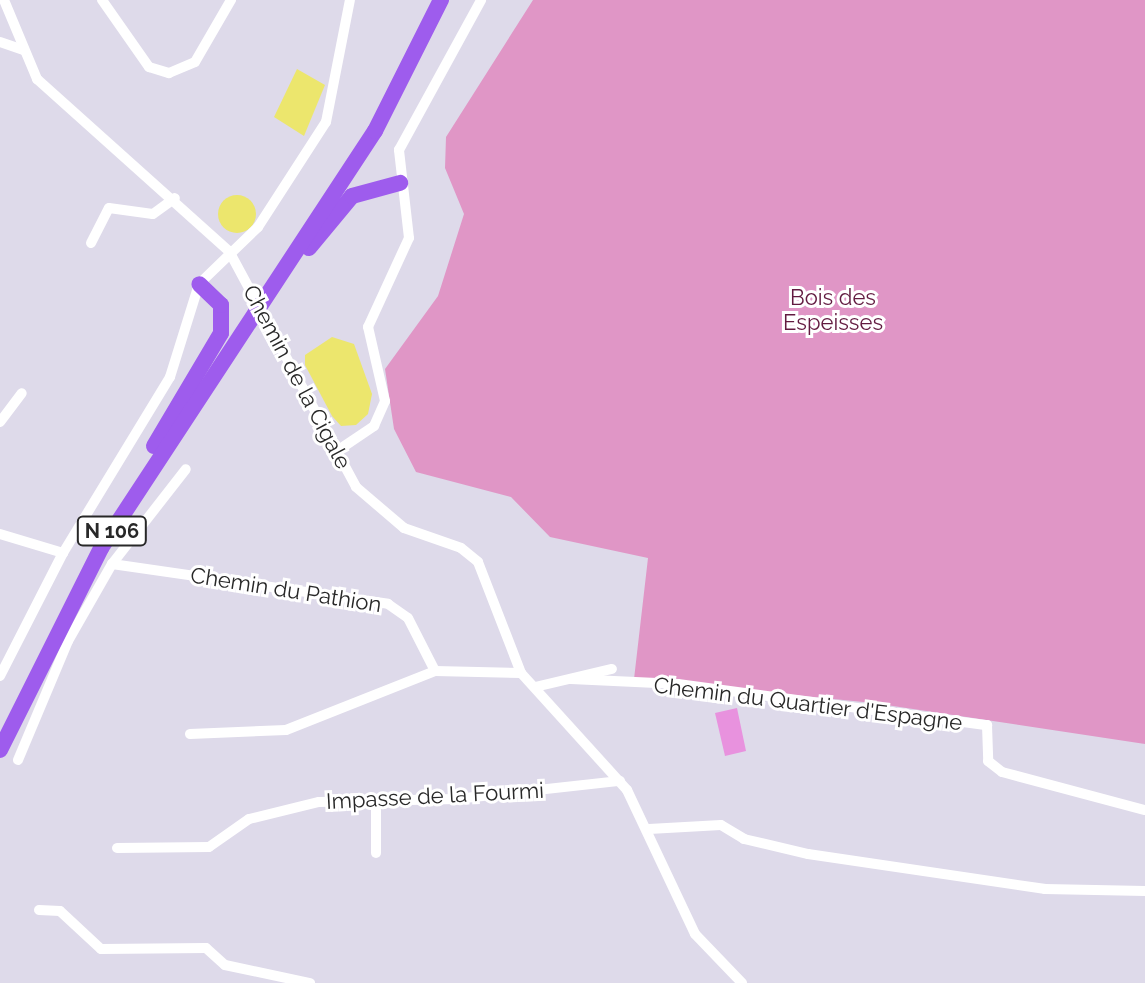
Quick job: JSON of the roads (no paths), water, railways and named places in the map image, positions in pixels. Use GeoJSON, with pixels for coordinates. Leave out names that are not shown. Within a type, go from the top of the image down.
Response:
{"type":"FeatureCollection","features":[{"type":"Feature","properties":{"kind":"main road","name":"N 106"},"geometry":{"type":"LineString","coordinates":[[266,287],[388,94],[432,0]]}},
{"type":"Feature","properties":{"kind":"main road","name":"N 106"},"geometry":{"type":"LineString","coordinates":[[0,750],[101,548],[244,320],[394,98],[441,0]]}},
{"type":"Feature","properties":{"kind":"main road"},"geometry":{"type":"LineString","coordinates":[[266,287],[352,196],[400,183]]}},
{"type":"Feature","properties":{"kind":"main road"},"geometry":{"type":"LineString","coordinates":[[154,446],[221,333],[221,305],[199,284]]}},
{"type":"Feature","properties":{"kind":"main road","name":"N 106"},"geometry":{"type":"LineString","coordinates":[[0,723],[71,581],[154,446],[244,320]]}},
{"type":"Feature","properties":{"kind":"street","name":"Chemin de la Cigale"},"geometry":{"type":"LineString","coordinates":[[4,0],[37,79],[175,198],[229,251],[356,487],[404,528],[461,548],[478,562],[521,673],[620,781],[649,829],[695,934],[742,983]]}},
{"type":"Feature","properties":{"kind":"street"},"geometry":{"type":"LineString","coordinates":[[102,0],[149,67],[169,73],[195,62],[231,0]]}},
{"type":"Feature","properties":{"kind":"street"},"geometry":{"type":"LineString","coordinates":[[0,676],[63,553],[170,377],[199,284],[263,220],[326,122],[350,0]]}},
{"type":"Feature","properties":{"kind":"street"},"geometry":{"type":"LineString","coordinates":[[337,451],[374,426],[385,401],[368,327],[409,238],[412,218],[400,183],[399,150],[481,0]]}},
{"type":"Feature","properties":{"kind":"street"},"geometry":{"type":"LineString","coordinates":[[0,42],[23,50]]}},
{"type":"Feature","properties":{"kind":"street"},"geometry":{"type":"LineString","coordinates":[[91,243],[109,208],[153,214],[175,198]]}},
{"type":"Feature","properties":{"kind":"street"},"geometry":{"type":"LineString","coordinates":[[0,422],[22,393]]}},
{"type":"Feature","properties":{"kind":"street"},"geometry":{"type":"LineString","coordinates":[[18,760],[68,641],[112,564],[186,469]]}},
{"type":"Feature","properties":{"kind":"street"},"geometry":{"type":"LineString","coordinates":[[0,534],[63,553]]}},
{"type":"Feature","properties":{"kind":"street","name":"Chemin du Pathion"},"geometry":{"type":"LineString","coordinates":[[112,564],[388,604],[408,618],[435,671]]}},
{"type":"Feature","properties":{"kind":"street"},"geometry":{"type":"LineString","coordinates":[[535,687],[612,669]]}},
{"type":"Feature","properties":{"kind":"street"},"geometry":{"type":"LineString","coordinates":[[190,734],[286,730],[435,671],[521,673]]}},
{"type":"Feature","properties":{"kind":"street","name":"Chemin du Quartier d'Espagne"},"geometry":{"type":"LineString","coordinates":[[571,679],[678,684],[987,725],[988,761],[1002,772],[1145,810]]}},
{"type":"Feature","properties":{"kind":"street","name":"Impasse de la Fourmi"},"geometry":{"type":"LineString","coordinates":[[117,848],[209,847],[249,819],[319,802],[456,799],[620,781]]}},
{"type":"Feature","properties":{"kind":"street"},"geometry":{"type":"LineString","coordinates":[[376,799],[376,853]]}},
{"type":"Feature","properties":{"kind":"street"},"geometry":{"type":"LineString","coordinates":[[649,829],[721,825],[744,839],[808,854],[1045,889],[1145,891]]}},
{"type":"Feature","properties":{"kind":"street"},"geometry":{"type":"LineString","coordinates":[[39,910],[60,911],[101,949],[206,948],[225,965],[310,983]]}},
{"type":"Feature","properties":{"kind":"park label","name":"Bois des Espeisses"},"geometry":{"type":"Point","coordinates":[833,310]}}]}
